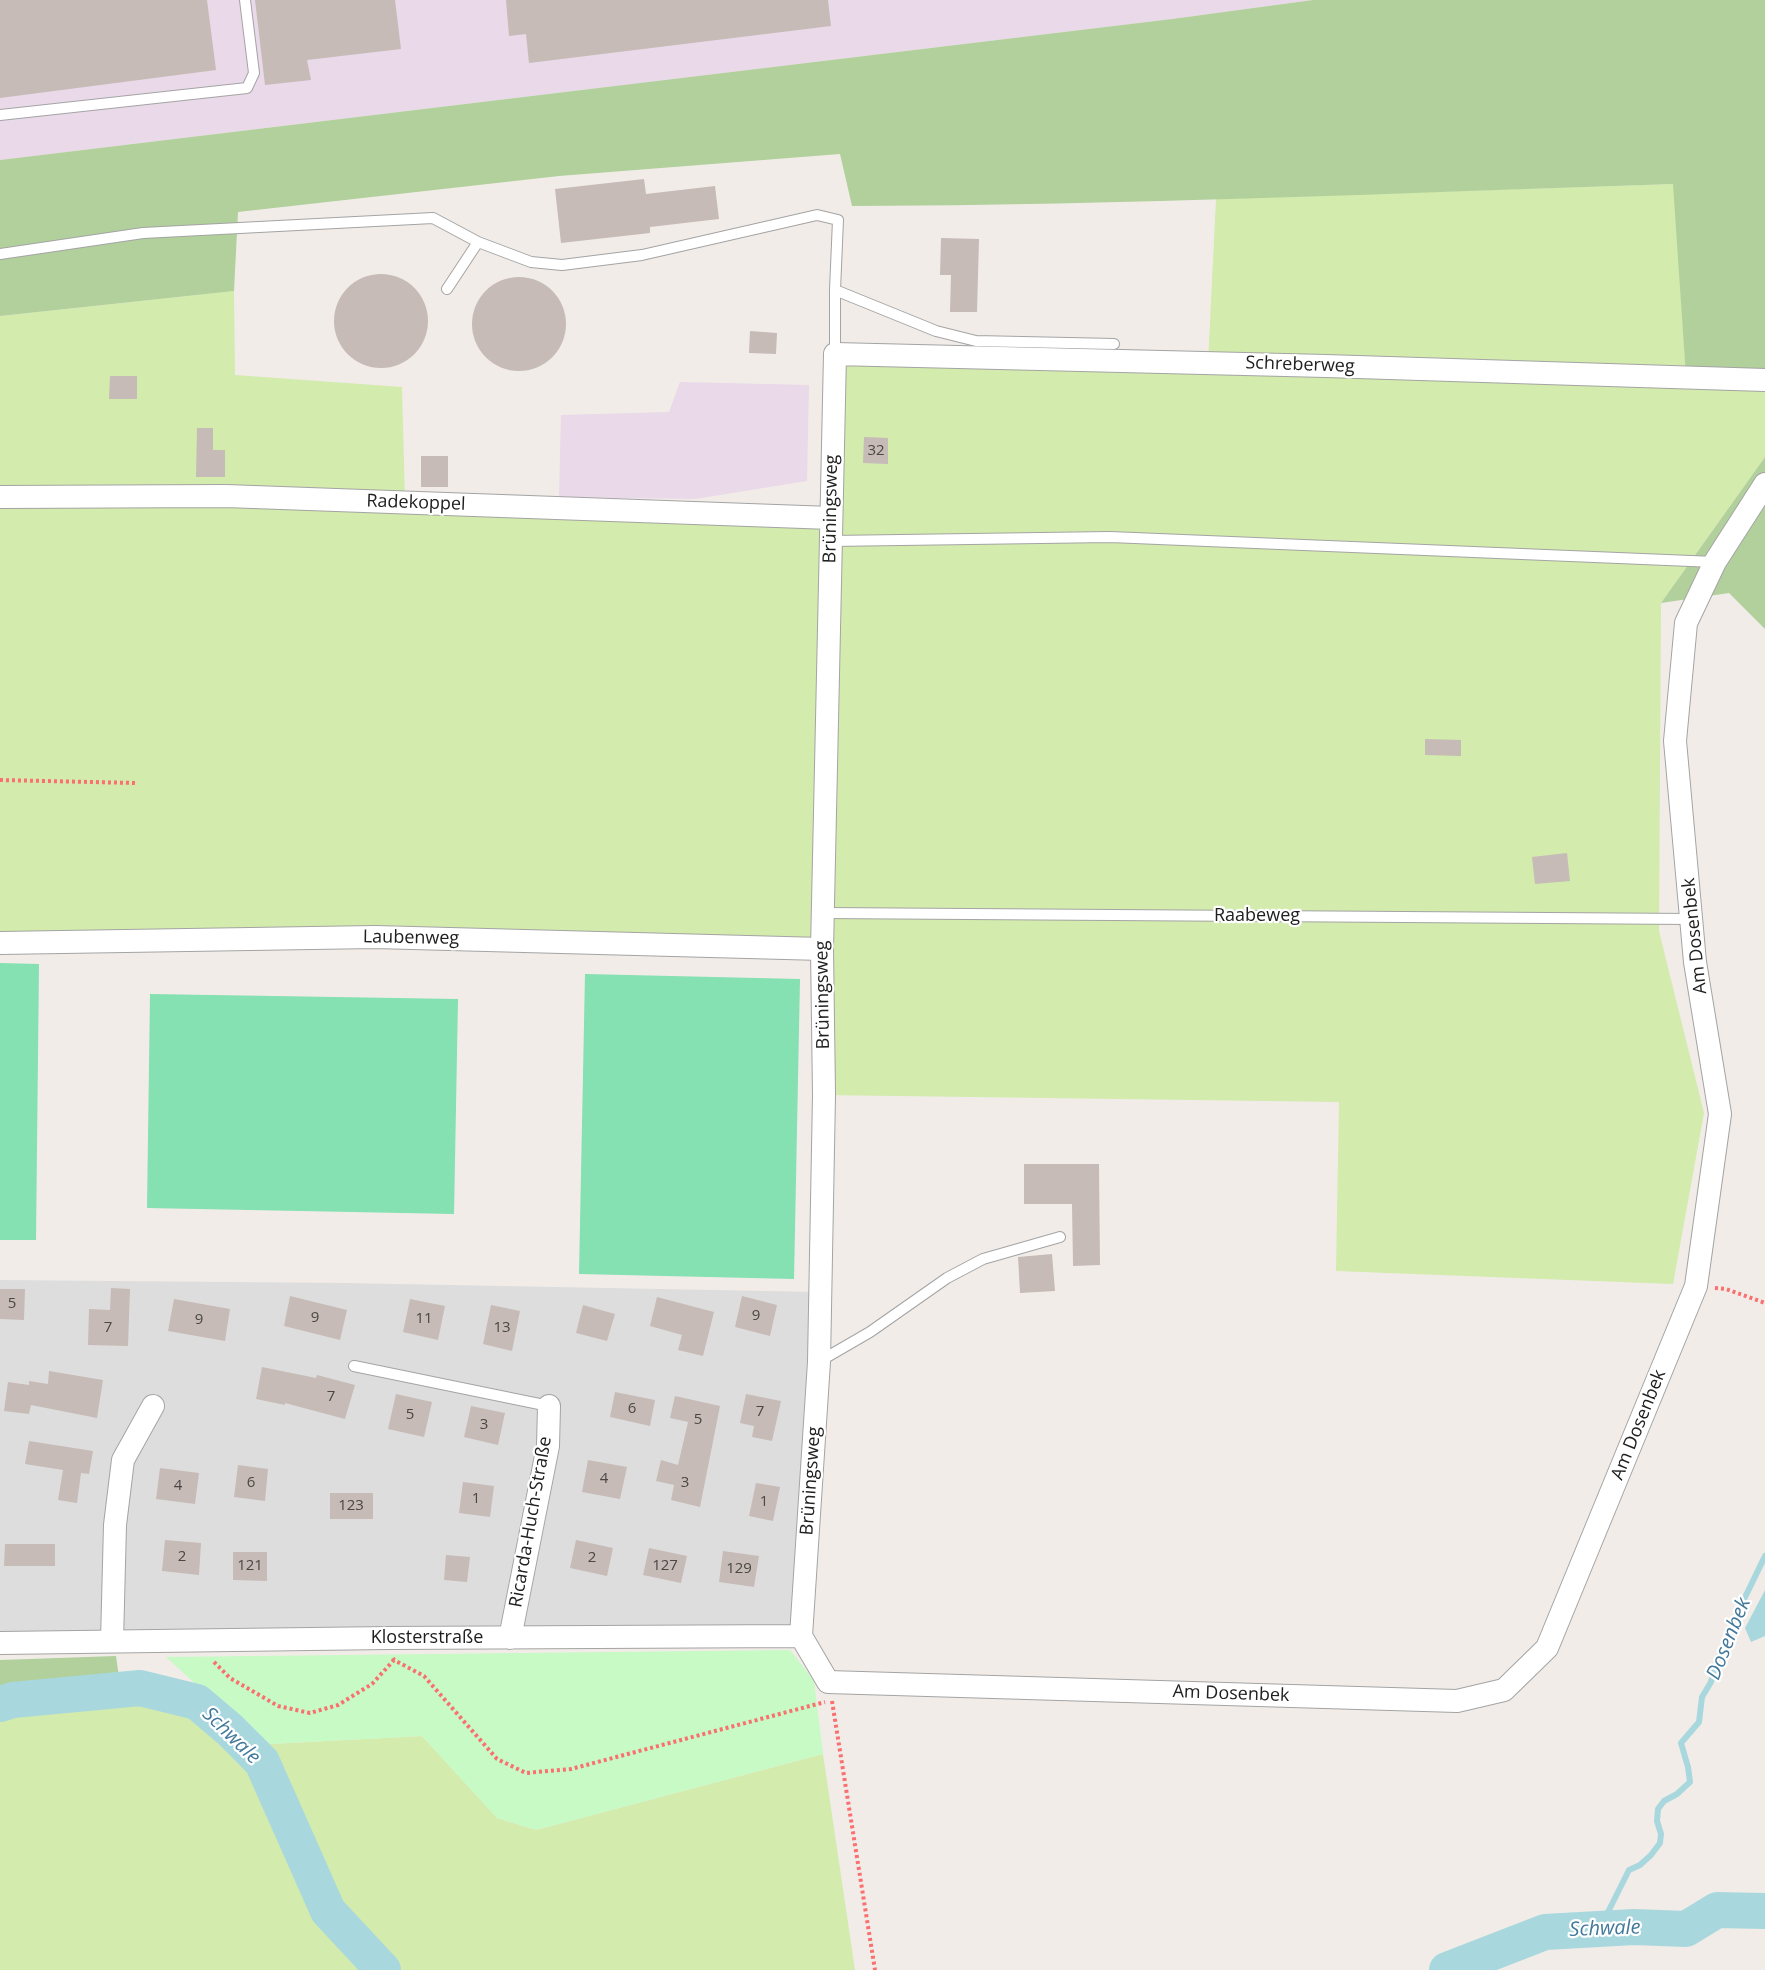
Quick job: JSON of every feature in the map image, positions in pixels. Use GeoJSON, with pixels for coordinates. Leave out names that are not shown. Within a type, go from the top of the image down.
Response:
{"type":"FeatureCollection","features":[{"type":"Feature","properties":{"kind":"street","name":"Schreberweg"},"geometry":{"type":"LineString","coordinates":[[835,354],[1349,366],[1765,380]]}},
{"type":"Feature","properties":{"kind":"street","name":"Brüningsweg"},"geometry":{"type":"LineString","coordinates":[[801,1636],[819,1362],[824,1095],[822,949],[835,354]]}},
{"type":"Feature","properties":{"kind":"street","name":"Am Dosenbek"},"geometry":{"type":"LineString","coordinates":[[830,1691],[1457,1701],[1504,1690],[1547,1648],[1696,1286],[1720,1114],[1695,962],[1675,741],[1686,623],[1715,562],[1765,483]]}},
{"type":"Feature","properties":{"kind":"street","name":"Radekoppel"},"geometry":{"type":"LineString","coordinates":[[0,497],[226,496],[831,530]]}},
{"type":"Feature","properties":{"kind":"street","name":"Laubenweg"},"geometry":{"type":"LineString","coordinates":[[0,943],[375,937],[822,949]]}},
{"type":"Feature","properties":{"kind":"street"},"geometry":{"type":"LineString","coordinates":[[112,1641],[115,1525],[123,1460],[153,1406]]}},
{"type":"Feature","properties":{"kind":"street","name":"Ricarda-Huch-Straße"},"geometry":{"type":"LineString","coordinates":[[510,1638],[548,1446],[549,1406]]}},
{"type":"Feature","properties":{"kind":"street"},"geometry":{"type":"LineString","coordinates":[[801,1636],[830,1691]]}},
{"type":"Feature","properties":{"kind":"street","name":"Klosterstraße"},"geometry":{"type":"LineString","coordinates":[[0,1643],[801,1636]]}},
{"type":"Feature","properties":{"kind":"lane"},"geometry":{"type":"LineString","coordinates":[[0,116],[247,88],[254,73],[245,0]]}},
{"type":"Feature","properties":{"kind":"lane"},"geometry":{"type":"LineString","coordinates":[[0,254],[143,233],[433,218],[478,243],[531,262],[562,265],[642,255],[817,215],[838,220],[835,354]]}},
{"type":"Feature","properties":{"kind":"lane"},"geometry":{"type":"LineString","coordinates":[[447,289],[478,243]]}},
{"type":"Feature","properties":{"kind":"lane"},"geometry":{"type":"LineString","coordinates":[[835,290],[936,331],[976,341],[1114,344]]}},
{"type":"Feature","properties":{"kind":"lane"},"geometry":{"type":"LineString","coordinates":[[831,530],[1110,537],[1715,562]]}},
{"type":"Feature","properties":{"kind":"lane","name":"Raabeweg"},"geometry":{"type":"LineString","coordinates":[[823,913],[1692,919]]}},
{"type":"Feature","properties":{"kind":"lane"},"geometry":{"type":"LineString","coordinates":[[819,1362],[870,1332],[947,1278],[983,1259],[1060,1237]]}},
{"type":"Feature","properties":{"kind":"lane"},"geometry":{"type":"LineString","coordinates":[[354,1366],[549,1406]]}},
{"type":"Feature","properties":{"kind":"path"},"geometry":{"type":"LineString","coordinates":[[0,780],[136,783]]}},
{"type":"Feature","properties":{"kind":"path"},"geometry":{"type":"LineString","coordinates":[[1696,1286],[1726,1289],[1765,1302]]}},
{"type":"Feature","properties":{"kind":"path"},"geometry":{"type":"LineString","coordinates":[[389,1638],[394,1660],[424,1676],[496,1760],[526,1773],[571,1769],[830,1691],[875,1970]]}},
{"type":"Feature","properties":{"kind":"path"},"geometry":{"type":"LineString","coordinates":[[192,1640],[230,1678],[278,1706],[310,1713],[338,1705],[372,1684],[394,1660]]}},
{"type":"Feature","properties":{"kind":"shaded area"},"geometry":{"type":"Polygon","coordinates":[[[0,0],[1313,0],[1172,19],[0,160],[0,0]]]}},
{"type":"Feature","properties":{"kind":"shaded area"},"geometry":{"type":"Polygon","coordinates":[[[680,382],[809,385],[807,481],[695,499],[559,497],[561,415],[669,412],[680,382]]]}},
{"type":"Feature","properties":{"kind":"shaded area"},"geometry":{"type":"Polygon","coordinates":[[[0,1280],[345,1283],[819,1292],[801,1636],[0,1643],[0,1280]]]}},
{"type":"Feature","properties":{"kind":"green space"},"geometry":{"type":"Polygon","coordinates":[[[1313,0],[1765,0],[1765,380],[1686,377],[1673,184],[1160,201],[852,206],[840,154],[559,176],[238,212],[234,291],[0,316],[0,160],[1172,19],[1313,0]]]}},
{"type":"Feature","properties":{"kind":"green space"},"geometry":{"type":"Polygon","coordinates":[[[1674,184],[1686,376],[1765,380],[1765,457],[1661,603],[1659,931],[1704,1113],[1673,1284],[1336,1271],[1339,1102],[824,1095],[822,949],[0,943],[0,316],[234,291],[235,375],[402,387],[405,502],[831,518],[835,354],[1208,363],[1216,199],[1674,184]]]}},
{"type":"Feature","properties":{"kind":"green space"},"geometry":{"type":"Polygon","coordinates":[[[1765,457],[1765,629],[1729,593],[1661,603],[1765,457]]]}},
{"type":"Feature","properties":{"kind":"green space"},"geometry":{"type":"Polygon","coordinates":[[[0,963],[39,964],[36,1240],[0,1240],[0,963]]]}},
{"type":"Feature","properties":{"kind":"green space"},"geometry":{"type":"Polygon","coordinates":[[[585,974],[800,979],[794,1279],[579,1274],[585,974]]]}},
{"type":"Feature","properties":{"kind":"green space"},"geometry":{"type":"Polygon","coordinates":[[[150,994],[458,999],[454,1214],[147,1208],[150,994]]]}},
{"type":"Feature","properties":{"kind":"green space"},"geometry":{"type":"Polygon","coordinates":[[[790,1650],[814,1681],[823,1754],[536,1830],[497,1818],[422,1736],[270,1744],[201,1689],[166,1657],[790,1650]]]}},
{"type":"Feature","properties":{"kind":"green space"},"geometry":{"type":"Polygon","coordinates":[[[116,1656],[119,1677],[0,1691],[0,1660],[116,1656]]]}},
{"type":"Feature","properties":{"kind":"green space"},"geometry":{"type":"Polygon","coordinates":[[[119,1677],[201,1689],[270,1744],[422,1736],[497,1818],[536,1830],[823,1754],[855,1970],[0,1970],[0,1691],[119,1677]]]}},
{"type":"Feature","properties":{"kind":"water"},"geometry":{"type":"Polygon","coordinates":[[[1765,1590],[1765,1636],[1751,1642],[1745,1628],[1765,1590]]]}},
{"type":"Feature","properties":{"kind":"building"},"geometry":{"type":"Polygon","coordinates":[[[0,0],[207,0],[216,70],[0,98],[0,0]]]}},
{"type":"Feature","properties":{"kind":"building"},"geometry":{"type":"Polygon","coordinates":[[[255,0],[395,0],[401,49],[307,60],[311,80],[265,85],[255,0]]]}},
{"type":"Feature","properties":{"kind":"building"},"geometry":{"type":"Polygon","coordinates":[[[506,0],[828,0],[831,26],[529,63],[526,34],[509,36],[506,0]]]}},
{"type":"Feature","properties":{"kind":"building"},"geometry":{"type":"Polygon","coordinates":[[[644,179],[646,194],[715,186],[719,219],[650,227],[650,233],[561,243],[555,189],[644,179]]]}},
{"type":"Feature","properties":{"kind":"building"},"geometry":{"type":"Polygon","coordinates":[[[941,238],[979,239],[977,312],[950,312],[951,275],[940,275],[941,238]]]}},
{"type":"Feature","properties":{"kind":"building"},"geometry":{"type":"Polygon","coordinates":[[[381,274],[399,278],[414,288],[424,303],[428,321],[424,339],[414,354],[399,364],[381,368],[363,364],[348,354],[338,339],[334,321],[338,303],[348,288],[363,278],[381,274]]]}},
{"type":"Feature","properties":{"kind":"building"},"geometry":{"type":"Polygon","coordinates":[[[519,277],[537,281],[552,291],[562,306],[566,324],[562,342],[552,357],[537,367],[519,371],[501,367],[486,357],[476,342],[472,324],[476,306],[486,291],[501,281],[519,277]]]}},
{"type":"Feature","properties":{"kind":"building"},"geometry":{"type":"Polygon","coordinates":[[[750,331],[777,333],[776,354],[749,353],[750,331]]]}},
{"type":"Feature","properties":{"kind":"building"},"geometry":{"type":"Polygon","coordinates":[[[110,376],[137,376],[137,399],[109,399],[110,376]]]}},
{"type":"Feature","properties":{"kind":"building"},"geometry":{"type":"Polygon","coordinates":[[[197,428],[213,428],[213,450],[225,450],[225,477],[196,477],[197,428]]]}},
{"type":"Feature","properties":{"kind":"building"},"geometry":{"type":"Polygon","coordinates":[[[864,437],[888,438],[888,464],[863,463],[864,437]]]}},
{"type":"Feature","properties":{"kind":"building"},"geometry":{"type":"Polygon","coordinates":[[[421,456],[448,456],[448,487],[421,487],[421,456]]]}},
{"type":"Feature","properties":{"kind":"building"},"geometry":{"type":"Polygon","coordinates":[[[1425,739],[1461,740],[1461,756],[1425,755],[1425,739]]]}},
{"type":"Feature","properties":{"kind":"building"},"geometry":{"type":"Polygon","coordinates":[[[1567,853],[1570,881],[1535,884],[1532,857],[1567,853]]]}},
{"type":"Feature","properties":{"kind":"building"},"geometry":{"type":"Polygon","coordinates":[[[1024,1164],[1099,1164],[1100,1265],[1073,1266],[1072,1204],[1024,1204],[1024,1164]]]}},
{"type":"Feature","properties":{"kind":"building"},"geometry":{"type":"Polygon","coordinates":[[[1052,1254],[1055,1291],[1020,1293],[1018,1257],[1052,1254]]]}},
{"type":"Feature","properties":{"kind":"building"},"geometry":{"type":"Polygon","coordinates":[[[111,1288],[130,1289],[128,1346],[88,1345],[89,1309],[110,1310],[111,1288]]]}},
{"type":"Feature","properties":{"kind":"building"},"geometry":{"type":"Polygon","coordinates":[[[0,1289],[25,1289],[24,1320],[0,1319],[0,1289]]]}},
{"type":"Feature","properties":{"kind":"building"},"geometry":{"type":"Polygon","coordinates":[[[290,1296],[347,1310],[340,1340],[284,1326],[290,1296]]]}},
{"type":"Feature","properties":{"kind":"building"},"geometry":{"type":"Polygon","coordinates":[[[742,1296],[777,1305],[770,1336],[735,1327],[742,1296]]]}},
{"type":"Feature","properties":{"kind":"building"},"geometry":{"type":"Polygon","coordinates":[[[657,1297],[714,1312],[703,1356],[678,1350],[682,1335],[650,1326],[657,1297]]]}},
{"type":"Feature","properties":{"kind":"building"},"geometry":{"type":"Polygon","coordinates":[[[174,1299],[230,1309],[225,1341],[168,1331],[174,1299]]]}},
{"type":"Feature","properties":{"kind":"building"},"geometry":{"type":"Polygon","coordinates":[[[410,1299],[445,1306],[438,1340],[403,1332],[410,1299]]]}},
{"type":"Feature","properties":{"kind":"building"},"geometry":{"type":"Polygon","coordinates":[[[491,1305],[520,1311],[512,1351],[483,1344],[491,1305]]]}},
{"type":"Feature","properties":{"kind":"building"},"geometry":{"type":"Polygon","coordinates":[[[583,1305],[615,1314],[607,1341],[576,1333],[583,1305]]]}},
{"type":"Feature","properties":{"kind":"building"},"geometry":{"type":"Polygon","coordinates":[[[262,1367],[316,1378],[317,1375],[355,1385],[345,1419],[285,1403],[285,1405],[256,1399],[262,1367]]]}},
{"type":"Feature","properties":{"kind":"building"},"geometry":{"type":"Polygon","coordinates":[[[49,1371],[103,1380],[97,1418],[31,1405],[29,1414],[4,1411],[8,1382],[29,1385],[29,1381],[48,1384],[49,1371]]]}},
{"type":"Feature","properties":{"kind":"building"},"geometry":{"type":"Polygon","coordinates":[[[615,1392],[655,1400],[650,1426],[610,1417],[615,1392]]]}},
{"type":"Feature","properties":{"kind":"building"},"geometry":{"type":"Polygon","coordinates":[[[396,1394],[432,1402],[424,1437],[388,1429],[396,1394]]]}},
{"type":"Feature","properties":{"kind":"building"},"geometry":{"type":"Polygon","coordinates":[[[746,1394],[781,1401],[772,1441],[752,1437],[754,1426],[740,1423],[746,1394]]]}},
{"type":"Feature","properties":{"kind":"building"},"geometry":{"type":"Polygon","coordinates":[[[675,1396],[720,1406],[700,1507],[671,1500],[674,1485],[656,1481],[661,1460],[678,1465],[688,1422],[670,1418],[675,1396]]]}},
{"type":"Feature","properties":{"kind":"building"},"geometry":{"type":"Polygon","coordinates":[[[471,1406],[505,1413],[498,1445],[464,1437],[471,1406]]]}},
{"type":"Feature","properties":{"kind":"building"},"geometry":{"type":"Polygon","coordinates":[[[29,1441],[93,1451],[89,1474],[81,1473],[77,1503],[58,1500],[63,1470],[25,1464],[29,1441]]]}},
{"type":"Feature","properties":{"kind":"building"},"geometry":{"type":"Polygon","coordinates":[[[588,1460],[627,1467],[620,1499],[582,1492],[588,1460]]]}},
{"type":"Feature","properties":{"kind":"building"},"geometry":{"type":"Polygon","coordinates":[[[238,1465],[268,1469],[265,1501],[234,1497],[238,1465]]]}},
{"type":"Feature","properties":{"kind":"building"},"geometry":{"type":"Polygon","coordinates":[[[160,1468],[199,1473],[195,1504],[156,1499],[160,1468]]]}},
{"type":"Feature","properties":{"kind":"building"},"geometry":{"type":"Polygon","coordinates":[[[463,1482],[494,1486],[490,1517],[459,1513],[463,1482]]]}},
{"type":"Feature","properties":{"kind":"building"},"geometry":{"type":"Polygon","coordinates":[[[756,1483],[780,1487],[773,1521],[749,1516],[756,1483]]]}},
{"type":"Feature","properties":{"kind":"building"},"geometry":{"type":"Polygon","coordinates":[[[330,1493],[373,1493],[373,1519],[330,1519],[330,1493]]]}},
{"type":"Feature","properties":{"kind":"building"},"geometry":{"type":"Polygon","coordinates":[[[165,1540],[201,1543],[199,1575],[162,1571],[165,1540]]]}},
{"type":"Feature","properties":{"kind":"building"},"geometry":{"type":"Polygon","coordinates":[[[576,1540],[613,1548],[607,1576],[570,1568],[576,1540]]]}},
{"type":"Feature","properties":{"kind":"building"},"geometry":{"type":"Polygon","coordinates":[[[5,1544],[55,1544],[55,1566],[4,1566],[5,1544]]]}},
{"type":"Feature","properties":{"kind":"building"},"geometry":{"type":"Polygon","coordinates":[[[649,1548],[687,1556],[681,1583],[643,1575],[649,1548]]]}},
{"type":"Feature","properties":{"kind":"building"},"geometry":{"type":"Polygon","coordinates":[[[723,1551],[759,1556],[754,1587],[719,1582],[723,1551]]]}},
{"type":"Feature","properties":{"kind":"building"},"geometry":{"type":"Polygon","coordinates":[[[233,1552],[267,1552],[267,1581],[233,1580],[233,1552]]]}},
{"type":"Feature","properties":{"kind":"building"},"geometry":{"type":"Polygon","coordinates":[[[446,1555],[470,1557],[467,1582],[444,1580],[446,1555]]]}},
{"type":"Feature","properties":{"kind":"waterway","name":"Dosenbek"},"geometry":{"type":"LineString","coordinates":[[1599,1930],[1629,1870],[1640,1865],[1660,1843],[1658,1809],[1664,1801],[1677,1794],[1690,1782],[1681,1743],[1699,1722],[1702,1697],[1711,1682],[1717,1658],[1733,1639],[1733,1622],[1765,1556]]}},
{"type":"Feature","properties":{"kind":"waterway","name":"Schwale"},"geometry":{"type":"LineString","coordinates":[[0,1704],[13,1700],[140,1688],[197,1702],[230,1730],[262,1762],[328,1911],[383,1970]]}},
{"type":"Feature","properties":{"kind":"waterway","name":"Schwale"},"geometry":{"type":"LineString","coordinates":[[1447,1970],[1545,1932],[1634,1927],[1686,1929],[1717,1910],[1765,1911]]}}]}
